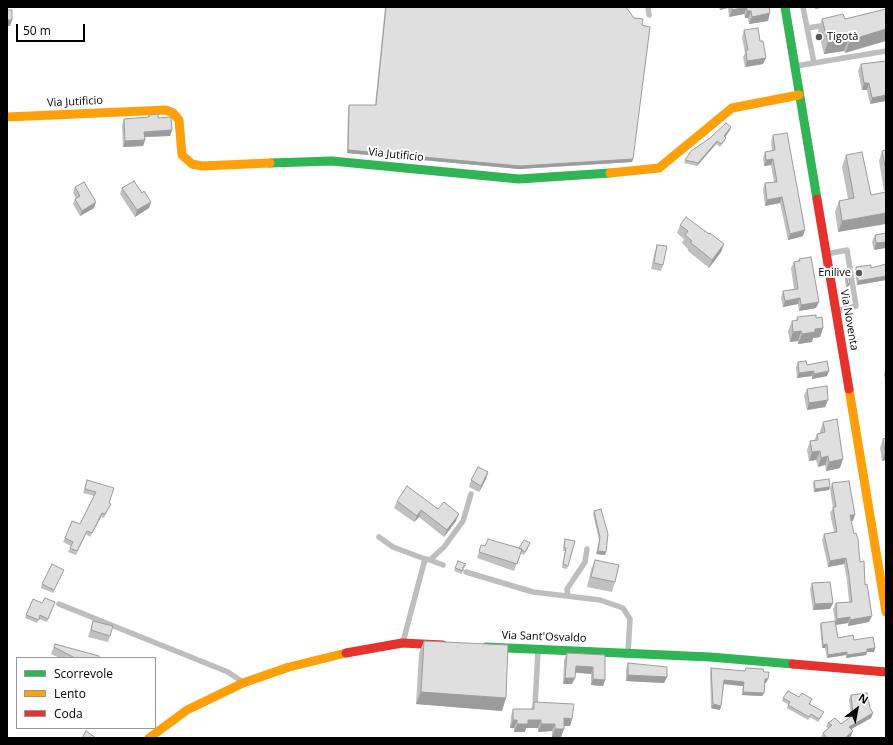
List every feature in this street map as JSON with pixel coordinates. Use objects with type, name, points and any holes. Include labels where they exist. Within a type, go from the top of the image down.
[{"type":"street","name":"Via Noventa","points":[[785,7],[825,254],[886,612]]},
{"type":"street","name":"Via Jutificio","points":[[7,117],[166,110],[174,113],[179,120],[180,148],[182,155],[192,164],[202,166],[332,161],[519,179],[630,172],[660,168],[732,108],[799,95]]},
{"type":"street","points":[[149,738],[187,710],[243,683],[318,659],[357,649],[402,643],[450,645]]},
{"type":"street","name":"Via Sant'Osvaldo","points":[[479,646],[628,652],[886,672]]},
{"type":"lane","points":[[648,7],[649,15]]},
{"type":"lane","points":[[803,7],[814,63]]},
{"type":"lane","points":[[807,28],[836,23]]},
{"type":"lane","points":[[795,66],[886,51]]},
{"type":"lane","points":[[825,254],[847,250],[856,306],[835,311]]},
{"type":"lane","points":[[402,643],[428,560],[444,547],[463,521],[472,494]]},
{"type":"lane","points":[[379,537],[393,548],[443,565]]},
{"type":"lane","points":[[568,596],[567,589],[585,562],[588,549]]},
{"type":"lane","points":[[466,572],[533,592],[600,600],[622,608],[630,619],[628,652]]},
{"type":"lane","points":[[59,604],[228,672],[243,683]]},
{"type":"lane","points":[[535,706],[538,649]]},
{"type":"building","points":[[386,7],[626,7],[634,18],[643,19],[642,25],[650,27],[633,159],[520,166],[348,150],[349,105],[376,105]]},
{"type":"building","points":[[732,7],[746,7],[732,10]]},
{"type":"building","points":[[747,7],[769,7],[770,13],[752,17],[751,11],[747,11]]},
{"type":"building","points":[[886,9],[886,29],[850,40],[849,38],[828,42],[822,19],[843,14],[845,19]]},
{"type":"building","points":[[7,10],[12,10],[12,20],[7,20]]},
{"type":"building","points":[[758,28],[760,41],[763,41],[766,58],[747,61],[746,50],[748,50],[744,30]]},
{"type":"building","points":[[886,61],[886,95],[872,98],[869,83],[864,83],[861,64]]},
{"type":"building","points":[[158,114],[158,118],[171,117],[172,130],[144,132],[145,140],[125,141],[124,119],[149,117],[149,115]]},
{"type":"building","points":[[726,123],[731,127],[724,136],[726,138],[721,144],[717,141],[698,163],[685,160],[691,151],[710,138]]},
{"type":"building","points":[[787,133],[805,230],[790,234],[782,197],[767,200],[765,183],[777,182],[773,159],[766,160],[765,152],[775,150],[773,135]]},
{"type":"building","points":[[886,150],[886,171],[882,151]]},
{"type":"building","points":[[862,152],[871,195],[886,192],[886,213],[842,221],[839,201],[854,198],[846,155]]},
{"type":"building","points":[[134,181],[142,193],[144,191],[151,202],[137,210],[122,188]]},
{"type":"building","points":[[84,182],[96,202],[82,211],[75,199],[80,196],[75,187]]},
{"type":"building","points":[[686,217],[724,244],[712,260],[690,242],[692,241],[685,235],[688,231],[680,225]]},
{"type":"building","points":[[886,233],[886,242],[876,243],[875,235]]},
{"type":"building","points":[[657,245],[667,246],[663,265],[654,263]]},
{"type":"building","points":[[811,257],[819,302],[801,305],[800,298],[785,301],[783,291],[798,289],[794,262],[800,261],[799,259]]},
{"type":"building","points":[[886,264],[886,276],[858,281],[856,267],[871,265],[871,268]]},
{"type":"building","points":[[847,269],[850,283],[848,284],[845,270]]},
{"type":"building","points":[[816,315],[816,318],[822,317],[823,328],[815,329],[815,332],[802,334],[801,331],[793,332],[792,321],[798,320],[797,317]]},
{"type":"building","points":[[806,361],[807,365],[827,361],[829,371],[814,374],[814,371],[799,373],[798,362]]},
{"type":"building","points":[[827,386],[828,400],[809,403],[807,389]]},
{"type":"building","points":[[837,419],[843,459],[829,462],[828,456],[821,458],[820,451],[812,452],[810,441],[818,440],[817,434],[825,432],[823,422]]},
{"type":"building","points":[[886,438],[886,451],[885,451],[883,439]]},
{"type":"building","points":[[478,467],[488,472],[481,486],[471,480]]},
{"type":"building","points":[[829,479],[830,487],[815,489],[814,481]]},
{"type":"building","points":[[87,480],[114,488],[109,503],[111,504],[105,514],[102,513],[92,533],[87,531],[77,551],[70,548],[73,542],[65,538],[72,521],[80,524],[96,492],[85,489]]},
{"type":"building","points":[[849,481],[855,515],[850,515],[854,534],[856,533],[858,539],[860,562],[864,561],[865,585],[867,584],[872,616],[850,620],[850,617],[837,619],[836,603],[852,602],[846,558],[830,561],[824,534],[837,532],[833,507],[836,507],[832,483]]},
{"type":"building","points":[[407,486],[438,509],[444,502],[459,514],[447,530],[421,510],[417,516],[397,501]]},
{"type":"building","points":[[601,509],[608,534],[606,552],[598,551],[600,537],[594,511]]},
{"type":"building","points":[[488,539],[522,549],[517,564],[479,552],[481,545],[485,546]]},
{"type":"building","points":[[565,539],[575,541],[568,566],[563,564],[566,548],[564,548]]},
{"type":"building","points":[[524,540],[530,543],[525,552],[519,548]]},
{"type":"building","points":[[595,560],[619,565],[615,582],[591,577]]},
{"type":"building","points":[[458,561],[466,564],[463,567],[463,571],[455,568]]},
{"type":"building","points":[[52,564],[64,570],[54,590],[42,584]]},
{"type":"building","points":[[830,582],[833,603],[815,604],[812,583]]},
{"type":"building","points":[[45,598],[55,602],[48,619],[40,615],[39,620],[26,615],[33,599],[42,603]]},
{"type":"building","points":[[93,621],[113,626],[110,636],[91,630]]},
{"type":"building","points":[[835,621],[838,638],[853,635],[854,640],[873,637],[875,648],[867,649],[867,652],[847,655],[847,652],[828,655],[827,644],[823,645],[821,623]]},
{"type":"building","points":[[424,641],[508,645],[506,698],[421,692]]},
{"type":"building","points":[[55,644],[99,657],[73,657],[54,647]]},
{"type":"building","points":[[567,653],[605,655],[605,680],[593,679],[593,667],[576,666],[575,678],[565,678]]},
{"type":"building","points":[[628,663],[667,667],[667,677],[628,675]]},
{"type":"building","points":[[711,668],[745,671],[746,668],[763,669],[764,672],[769,672],[768,679],[765,679],[764,693],[743,692],[744,682],[724,680],[721,706],[713,704]]},
{"type":"building","points":[[788,691],[799,697],[802,693],[812,699],[809,704],[824,712],[819,719],[811,714],[809,717],[788,705],[790,702],[783,698]]},
{"type":"building","points":[[867,693],[870,708],[873,713],[849,727],[853,731],[845,738],[827,738],[823,733],[832,725],[828,723],[835,718],[841,724],[853,715],[851,695]]},
{"type":"building","points":[[534,702],[574,704],[572,719],[564,718],[564,729],[555,729],[555,724],[541,724],[541,720],[528,720],[528,724],[517,724],[517,720],[513,720],[513,709],[534,709]]},
{"type":"building","points":[[86,731],[96,738],[82,738]]},
{"type":"traffic: fast","points":[[785,7],[817,199]]},
{"type":"traffic: fast","points":[[270,163],[332,161],[519,179],[610,173]]},
{"type":"traffic: fast","points":[[486,647],[710,657],[793,664]]},
{"type":"traffic: slow","points":[[610,173],[659,168],[732,108],[799,95]]},
{"type":"traffic: slow","points":[[7,117],[166,110],[173,113],[179,120],[182,155],[192,164],[202,166],[270,163]]},
{"type":"traffic: slow","points":[[849,389],[886,612]]},
{"type":"traffic: slow","points":[[149,738],[187,710],[243,683],[289,667],[346,653]]},
{"type":"traffic: jam","points":[[817,199],[849,389]]},
{"type":"traffic: jam","points":[[346,653],[402,643],[443,645]]},
{"type":"traffic: jam","points":[[793,664],[886,672]]},
{"type":"place","name":"Tigotà","points":[[819,37]]},
{"type":"place","name":"Enilive","points":[[859,273]]}]
